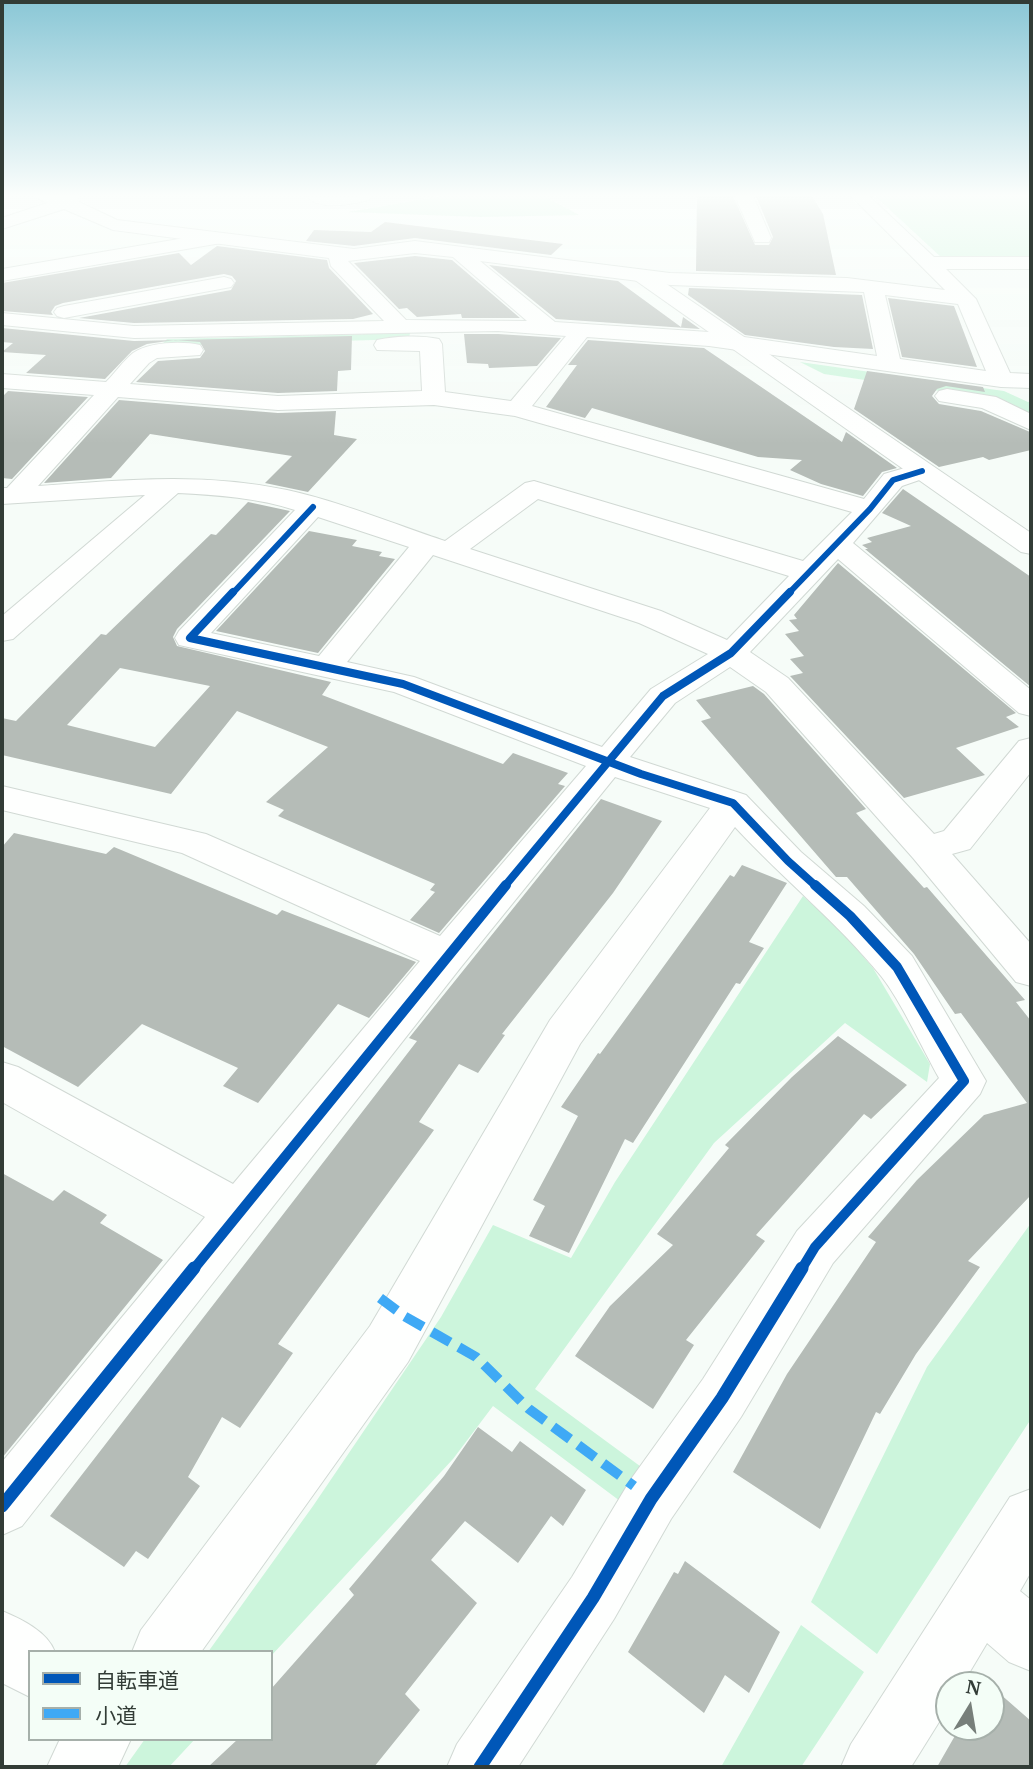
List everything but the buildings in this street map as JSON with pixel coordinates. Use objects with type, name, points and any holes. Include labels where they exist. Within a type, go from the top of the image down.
[{"type":"street","points":[[220,279],[245,314]]},
{"type":"street","points":[[354,279],[396,321],[395,325]]},
{"type":"street","points":[[490,279],[549,328]]},
{"type":"street","points":[[646,279],[1031,546]]},
{"type":"street","points":[[691,279],[873,288],[966,299]]},
{"type":"street","points":[[944,279],[966,299],[1001,380]]},
{"type":"street","points":[[38,323],[46,316],[223,282]]},
{"type":"street","points":[[873,288],[890,365]]},
{"type":"street","points":[[2,318],[134,332],[245,314],[395,325],[498,325],[582,330],[709,339],[1030,383]]},
{"type":"street","points":[[517,409],[582,330]]},
{"type":"street","points":[[8,495],[141,358],[153,352],[431,344],[434,398]]},
{"type":"street","points":[[565,351],[619,355]]},
{"type":"street","points":[[2,369],[12,370],[2,380]]},
{"type":"street","points":[[2,380],[278,403],[434,398],[517,409],[870,509]]},
{"type":"street","points":[[793,381],[829,381]]},
{"type":"street","points":[[920,393],[988,402],[1031,423]]},
{"type":"street","points":[[2,1506],[447,956],[663,696],[731,653],[870,509],[893,480],[922,471]]},
{"type":"street","points":[[8,495],[172,485],[244,491],[286,498],[650,617],[731,653],[777,685],[926,849],[1031,971]]},
{"type":"street","points":[[2,632],[172,485]]},
{"type":"street","points":[[325,668],[436,549],[534,489],[808,572]]},
{"type":"street","points":[[313,507],[190,638],[403,684],[607,761],[733,803],[788,861],[850,916],[897,967],[964,1081],[815,1247],[722,1398],[651,1499],[593,1598],[480,1767]]},
{"type":"street","points":[[836,543],[1031,706]]},
{"type":"street","points":[[926,849],[957,840],[1031,749]]},
{"type":"street","points":[[2,798],[193,843],[447,956]]},
{"type":"street","points":[[164,1650],[389,1344],[565,1032],[733,803]]},
{"type":"street","points":[[2,1080],[240,1212]]},
{"type":"street","points":[[874,1767],[1031,1518]]},
{"type":"street","points":[[981,1598],[1031,1640]]},
{"type":"street","points":[[2,1642],[28,1664]]},
{"type":"street","points":[[80,1767],[98,1741]]},
{"type":"green space","points":[[410,333],[409,339],[160,346],[167,339]]},
{"type":"green space","points":[[800,362],[1004,391],[1031,401],[1031,418],[988,398],[824,374]]},
{"type":"green space","points":[[803,896],[838,927],[873,968],[930,1064],[927,1082],[845,1023],[714,1143],[535,1389],[644,1469],[624,1504],[493,1406],[453,1459],[273,1654],[273,1650],[209,1650],[313,1506],[441,1317],[493,1225],[571,1258],[615,1182]]},
{"type":"green space","points":[[1031,1223],[1031,1419],[877,1654],[811,1602],[927,1367]]},
{"type":"green space","points":[[801,1625],[864,1672],[801,1767],[721,1767]]},
{"type":"green space","points":[[144,1741],[193,1741],[169,1767],[125,1767]]},
{"type":"marked path","points":[[380,1298],[404,1316],[476,1357],[529,1409],[634,1486]]},
{"type":"cycle path","points":[[2,1506],[447,956],[663,696],[731,653],[870,509],[893,480],[922,471]]},
{"type":"cycle path","points":[[313,507],[190,638],[403,684],[641,774],[733,803],[788,861],[850,916],[897,967],[964,1081],[815,1247],[722,1398],[651,1499],[593,1598],[480,1767]]}]
